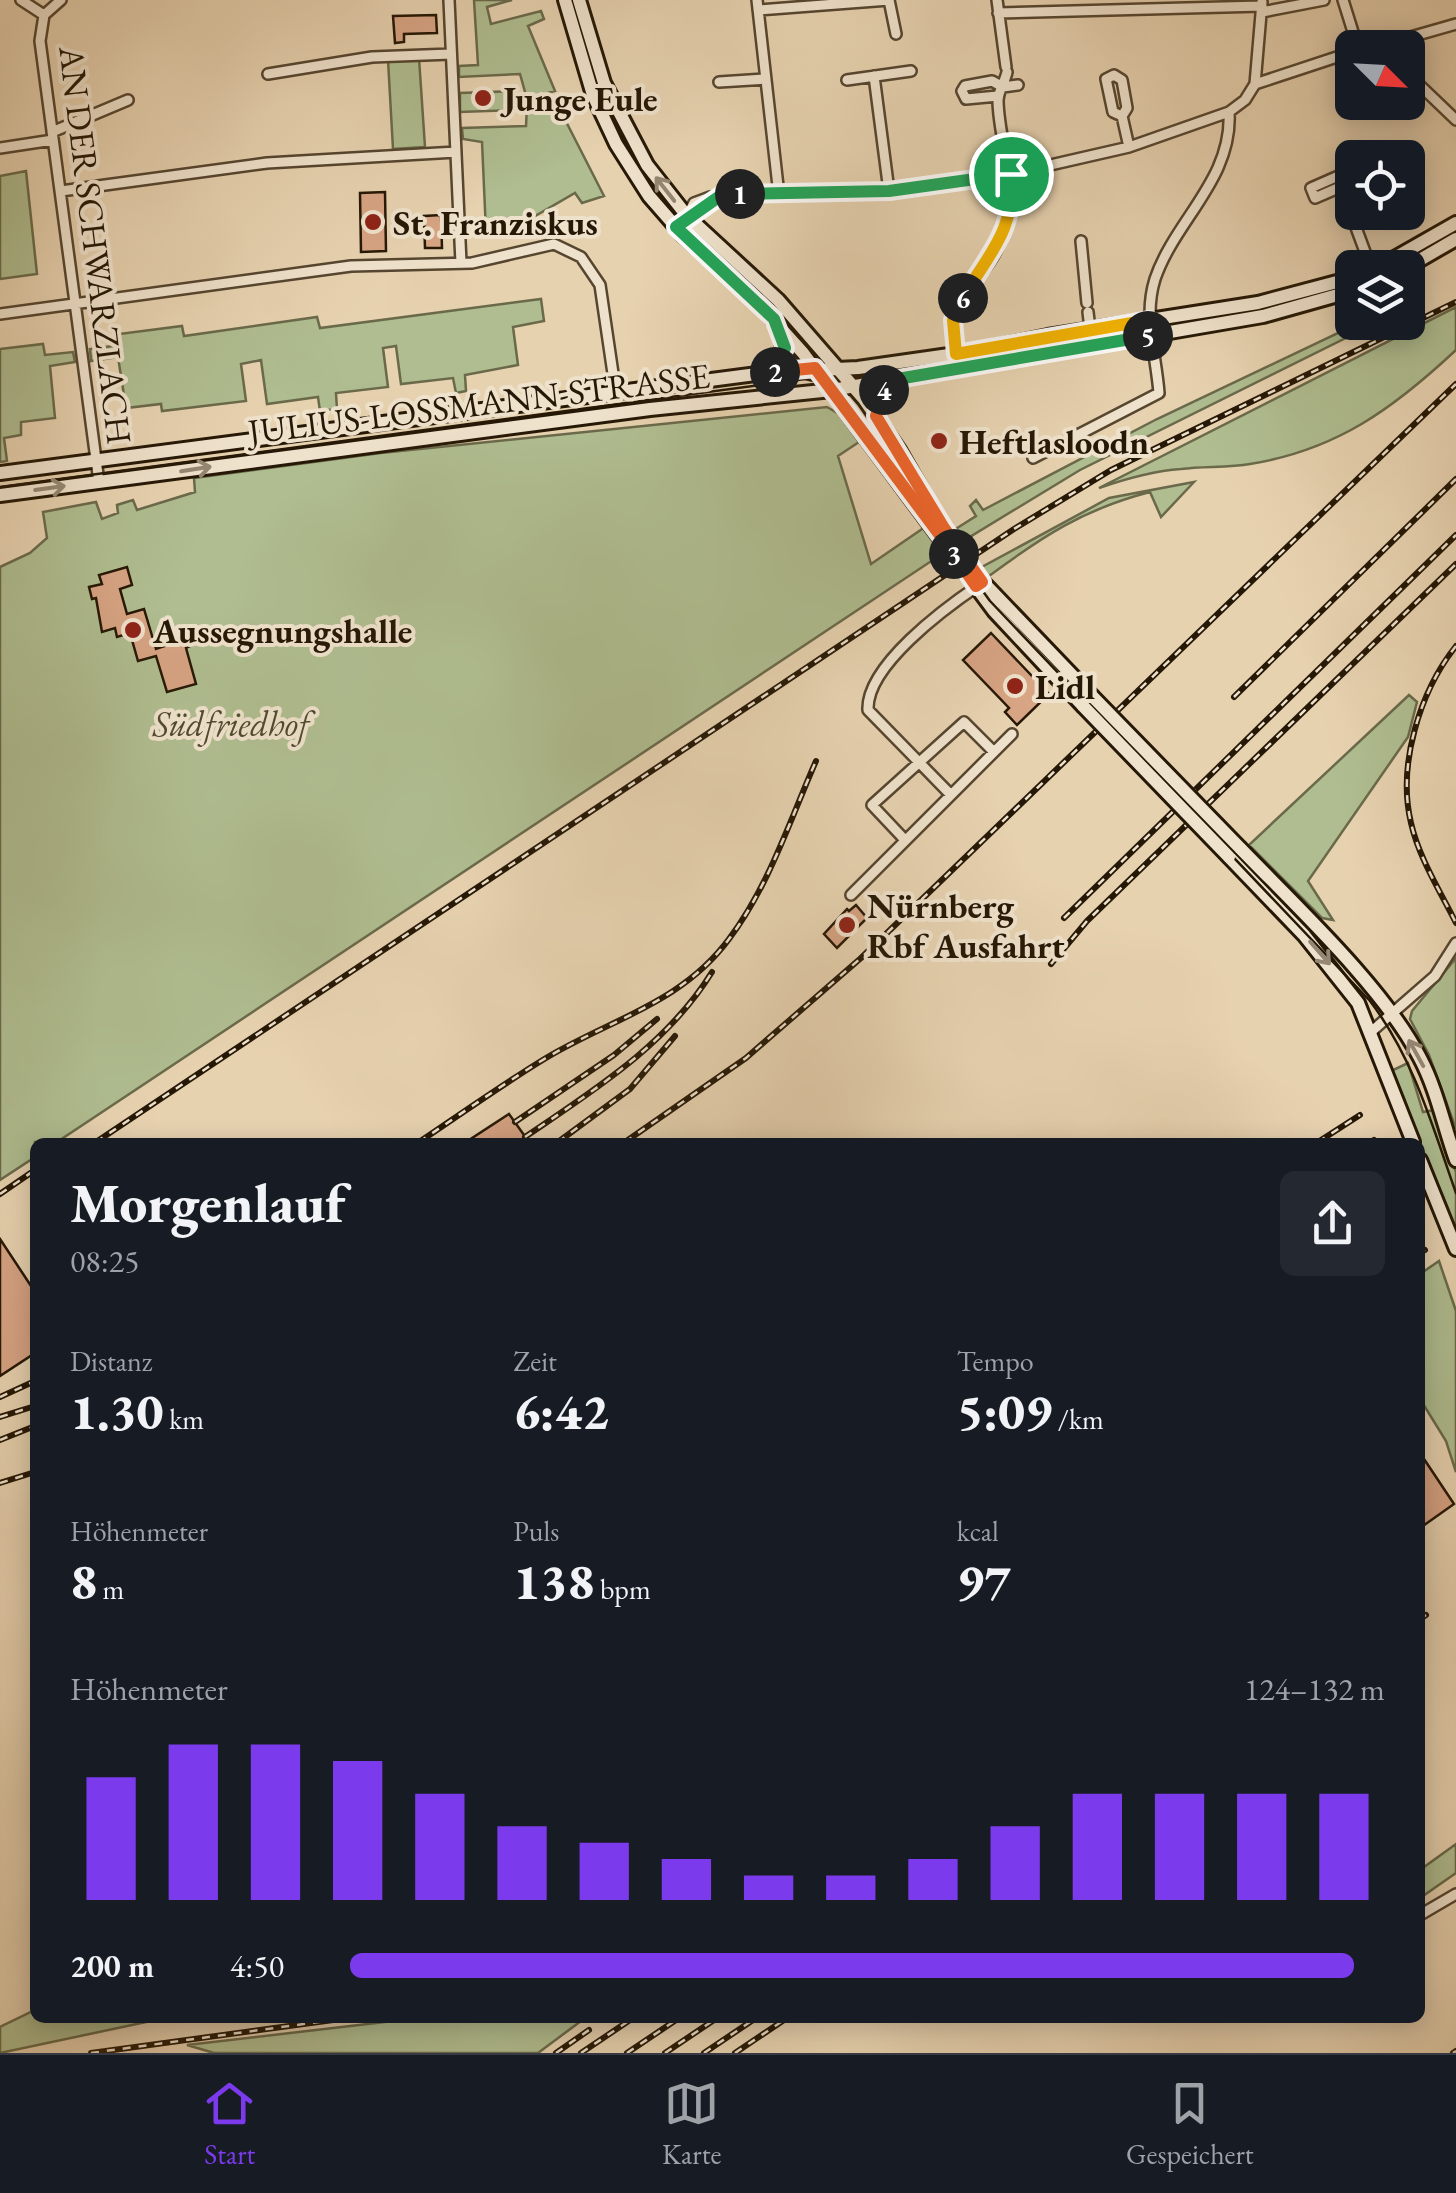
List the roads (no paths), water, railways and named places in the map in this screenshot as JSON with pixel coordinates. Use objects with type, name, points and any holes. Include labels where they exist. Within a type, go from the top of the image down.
[{"type":"main road","points":[[565,0],[582,64],[603,117],[638,180],[676,227],[778,324],[980,584],[1234,852],[1318,930],[1392,1015],[1423,1063],[1456,1160]]},
{"type":"main road","points":[[579,0],[596,62],[616,111],[647,165],[687,216],[778,300],[853,386],[876,416],[980,584]]},
{"type":"main road","points":[[1407,250],[1456,223]]},
{"type":"main road","points":[[1425,257],[1456,239]]},
{"type":"main road","name":"JULIUS-LOSSMANN-STRASSE","points":[[0,473],[772,372],[956,354],[1268,302],[1335,283]]},
{"type":"main road","name":"JULIUS-LOSSMANN-STRASSE","points":[[0,495],[650,408],[832,390],[1278,313],[1335,296]]},
{"type":"main road","points":[[772,372],[784,354],[778,324]]},
{"type":"main road","points":[[876,416],[880,398],[892,380]]},
{"type":"main road","points":[[1234,852],[1358,1003],[1412,1138]]},
{"type":"main road","points":[[1425,1172],[1456,1249]]},
{"type":"street","points":[[21,0],[44,14],[61,0]]},
{"type":"street","points":[[449,0],[462,263]]},
{"type":"street","points":[[780,195],[758,5],[889,0],[896,34]]},
{"type":"street","points":[[956,354],[953,320],[1007,226],[1011,174],[1000,92],[1006,69],[997,0]]},
{"type":"street","points":[[998,13],[1262,6],[1324,0]]},
{"type":"street","points":[[1343,0],[1350,30]]},
{"type":"street","points":[[676,227],[694,203],[720,196],[889,191],[1011,174],[1129,147],[1230,112],[1256,84],[1262,6]]},
{"type":"street","name":"AN DER SCHWARZLACH","points":[[44,14],[40,41],[99,482]]},
{"type":"street","points":[[1425,33],[1456,24]]},
{"type":"street","points":[[268,74],[372,58],[451,54]]},
{"type":"street","points":[[1256,84],[1335,57]]},
{"type":"street","points":[[847,80],[912,71]]},
{"type":"street","points":[[874,76],[889,191]]},
{"type":"street","points":[[719,82],[766,78]]},
{"type":"street","points":[[1000,92],[1018,85]]},
{"type":"street","points":[[1425,90],[1456,120]]},
{"type":"street","points":[[0,148],[52,136],[128,100]]},
{"type":"street","points":[[1033,458],[1159,393],[1149,320],[1160,267],[1215,178],[1224,154],[1230,112]]},
{"type":"street","points":[[1122,116],[1129,147]]},
{"type":"street","points":[[61,190],[267,162],[456,152]]},
{"type":"street","points":[[1335,177],[1311,188],[1315,198],[1335,189]]},
{"type":"street","points":[[1081,241],[1090,329]]},
{"type":"street","points":[[0,314],[351,266],[490,260],[554,244],[581,257],[600,285],[616,394]]},
{"type":"street","points":[[951,795],[868,710],[868,696],[873,683],[921,630],[980,584]]},
{"type":"street","points":[[905,840],[872,804],[964,722],[994,752]]},
{"type":"street","points":[[851,895],[1012,734]]},
{"type":"street","points":[[1372,1031],[1436,976],[1456,943]]},
{"type":"street","points":[[1425,1911],[1456,1894]]},
{"type":"tram line","points":[[0,487],[805,379],[830,385],[990,601],[1370,1001],[1410,1069],[1456,1193]]},
{"type":"railway","points":[[102,1138],[1014,529],[1111,470],[1456,302]]},
{"type":"railway","points":[[631,1138],[746,1058],[861,958],[1456,384]]},
{"type":"railway","points":[[1234,697],[1456,479]]},
{"type":"railway","points":[[1064,918],[1456,535]]},
{"type":"railway","points":[[1051,964],[1087,921],[1456,564]]},
{"type":"railway","points":[[1456,646],[1422,706],[1407,777],[1407,801],[1415,836],[1456,923]]},
{"type":"railway","points":[[425,1138],[546,1058],[668,994],[710,961],[756,897],[816,761]]},
{"type":"railway","points":[[525,1137],[651,1044],[674,1022],[712,972]]},
{"type":"railway","points":[[515,1122],[614,1055],[657,1019]]},
{"type":"railway","points":[[563,1138],[630,1089],[675,1036]]},
{"type":"railway","points":[[1324,1138],[1360,1115]]},
{"type":"railway","points":[[0,1194],[30,1173]]},
{"type":"railway","points":[[0,1397],[30,1383]]},
{"type":"railway","points":[[0,1417],[30,1408]]},
{"type":"railway","points":[[0,1440],[30,1428]]},
{"type":"railway","points":[[0,1483],[30,1474]]},
{"type":"railway","points":[[91,2053],[311,2023]]},
{"type":"railway","points":[[581,2053],[626,2023]]},
{"type":"railway","points":[[627,2053],[672,2023]]},
{"type":"railway","points":[[665,2053],[710,2023]]},
{"type":"railway","points":[[704,2053],[749,2023]]},
{"type":"railway","points":[[735,2053],[780,2023]]},
{"type":"railway","points":[[556,2053],[589,2030]]},
{"type":"place","name":"Junge Eule","points":[[483,98]]},
{"type":"place","name":"St. Franziskus","points":[[373,222]]},
{"type":"place","name":"Heftlasloodn","points":[[939,441]]},
{"type":"place","name":"Aussegnungshalle","points":[[133,630]]},
{"type":"place","name":"Lidl","points":[[1015,686]]},
{"type":"place","name":"Nürnberg Rbf Ausfahrt","points":[[847,925]]},
{"type":"park label","name":"Südfriedhof","points":[[231,723]]}]
